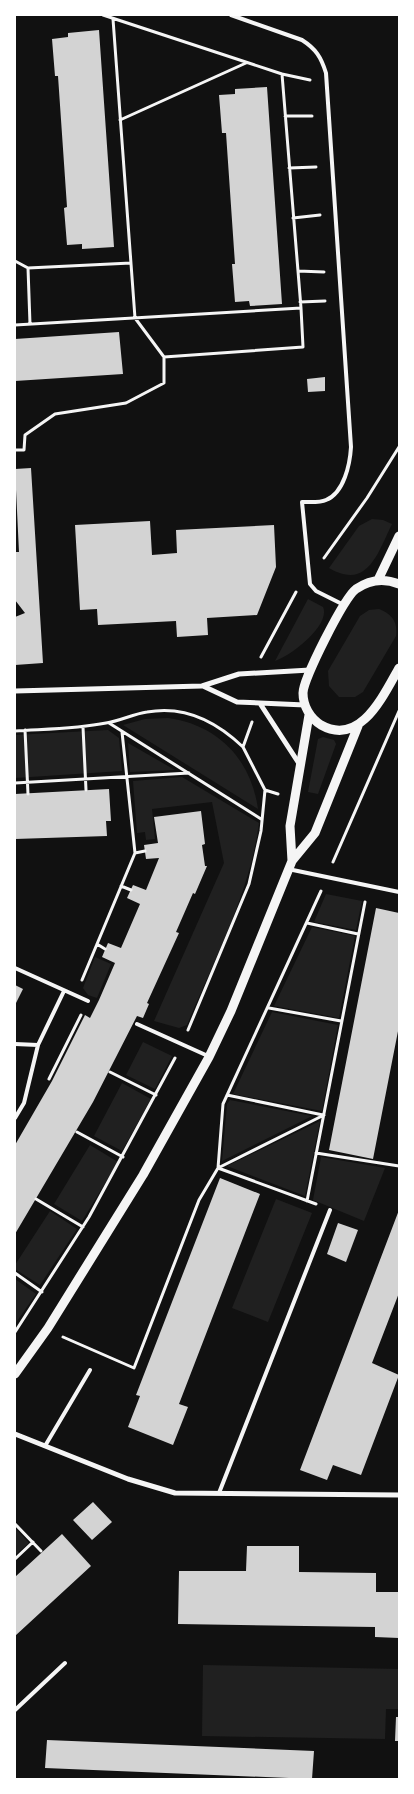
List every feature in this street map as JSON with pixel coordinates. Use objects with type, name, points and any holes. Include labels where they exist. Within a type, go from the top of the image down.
[{"type":"street","points":[[378,580],[399,536]]},
{"type":"street","points":[[358,726],[335,730],[319,724],[309,714],[305,705],[303,691],[310,670],[344,605],[355,590],[378,580],[399,584]]},
{"type":"street","points":[[15,1374],[48,1328],[144,1175],[210,1056],[231,1011],[290,865],[314,833],[358,726],[371,713],[396,678],[399,668]]},
{"type":"street","points":[[15,691],[202,686],[239,674],[310,670]]},
{"type":"street","points":[[202,686],[237,702],[305,705]]},
{"type":"street","points":[[261,704],[300,765]]},
{"type":"street","points":[[290,865],[290,826],[309,714]]},
{"type":"street","points":[[15,1434],[128,1479],[181,1494],[399,1496]]},
{"type":"lane","points":[[231,15],[291,35],[312,46],[321,56],[327,84],[350,405],[350,459],[344,478],[332,496],[326,500],[302,502],[310,584],[316,591],[344,605]]},
{"type":"lane","points":[[290,865],[399,892]]},
{"type":"lane","points":[[15,968],[88,1001]]},
{"type":"lane","points":[[15,1118],[24,1103],[38,1045],[64,990]]},
{"type":"lane","points":[[137,1024],[210,1056]]},
{"type":"lane","points":[[15,1044],[38,1045]]},
{"type":"lane","points":[[219,1493],[330,1210]]},
{"type":"lane","points":[[45,1446],[90,1370]]},
{"type":"lane","points":[[15,1710],[65,1663]]},
{"type":"path","points":[[102,15],[282,74],[327,84]]},
{"type":"path","points":[[15,450],[24,450],[25,435],[55,414],[126,402],[164,383],[164,357],[135,318],[113,18]]},
{"type":"path","points":[[120,120],[247,62]]},
{"type":"path","points":[[164,357],[303,347],[282,74]]},
{"type":"path","points":[[285,116],[329,116]]},
{"type":"path","points":[[290,168],[332,167]]},
{"type":"path","points":[[293,218],[336,214]]},
{"type":"path","points":[[15,261],[28,268],[131,263]]},
{"type":"path","points":[[28,268],[30,324]]},
{"type":"path","points":[[298,271],[340,273]]},
{"type":"path","points":[[300,302],[342,301]]},
{"type":"path","points":[[15,325],[301,308]]},
{"type":"path","points":[[325,558],[399,447]]},
{"type":"path","points":[[260,664],[262,654],[300,585]]},
{"type":"path","points":[[15,731],[83,727],[109,723],[145,712],[181,711],[212,722],[243,747],[265,790],[259,842],[249,884],[182,1044],[123,1157],[83,1227],[15,1332]]},
{"type":"path","points":[[331,867],[399,711]]},
{"type":"path","points":[[243,747],[253,720]]},
{"type":"path","points":[[109,723],[262,819]]},
{"type":"path","points":[[83,727],[86,790]]},
{"type":"path","points":[[25,730],[28,794]]},
{"type":"path","points":[[76,995],[134,853],[122,732]]},
{"type":"path","points":[[15,783],[190,773]]},
{"type":"path","points":[[265,790],[284,796]]},
{"type":"path","points":[[134,853],[145,851]]},
{"type":"path","points":[[121,886],[131,890]]},
{"type":"path","points":[[26,1315],[48,1328],[134,1368],[199,1200],[218,1168],[223,1104],[269,1008],[320,892],[329,893]]},
{"type":"path","points":[[307,1201],[365,898]]},
{"type":"path","points":[[306,923],[358,934]]},
{"type":"path","points":[[97,944],[105,949]]},
{"type":"path","points":[[48,1081],[88,1001]]},
{"type":"path","points":[[269,1008],[341,1021]]},
{"type":"path","points":[[110,1072],[156,1095]]},
{"type":"path","points":[[227,1095],[324,1115]]},
{"type":"path","points":[[218,1168],[324,1115]]},
{"type":"path","points":[[77,1132],[123,1157]]},
{"type":"path","points":[[316,1153],[399,1166]]},
{"type":"path","points":[[218,1168],[330,1210]]},
{"type":"path","points":[[36,1199],[83,1227]]},
{"type":"path","points":[[15,1273],[42,1292]]},
{"type":"path","points":[[15,1524],[41,1551]]},
{"type":"path","points":[[15,1559],[33,1542]]},
{"type":"shaded area","points":[[372,519],[383,520],[392,524],[382,546],[370,565],[362,572],[353,575],[342,574],[329,568],[359,526]]},
{"type":"shaded area","points":[[308,599],[323,607],[324,614],[321,622],[308,639],[290,653],[275,661]]},
{"type":"shaded area","points":[[379,609],[393,619],[396,627],[396,636],[363,692],[355,697],[339,697],[329,686],[328,671],[360,616],[369,610]]},
{"type":"shaded area","points":[[168,718],[202,728],[229,747],[240,760],[248,775],[258,809],[123,725],[145,719]]},
{"type":"shaded area","points":[[108,730],[119,738],[122,771],[15,778],[15,735]]},
{"type":"shaded area","points":[[323,737],[334,740],[336,744],[318,794],[308,792],[318,739]]},
{"type":"shaded area","points":[[128,743],[175,770],[130,772]]},
{"type":"shaded area","points":[[182,777],[259,823],[248,875],[230,926],[187,1025],[179,1028],[154,1021],[224,863],[212,802],[152,809],[155,839],[146,840],[145,832],[137,833],[133,781]]},
{"type":"shaded area","points":[[326,894],[362,901],[356,930],[314,922]]},
{"type":"shaded area","points":[[312,927],[355,936],[339,1018],[274,1006]]},
{"type":"shaded area","points":[[95,957],[111,964],[97,998],[88,995],[83,988]]},
{"type":"shaded area","points":[[272,1012],[338,1025],[322,1111],[233,1094]]},
{"type":"shaded area","points":[[143,1042],[172,1056],[155,1089],[126,1075]]},
{"type":"shaded area","points":[[122,1083],[151,1099],[122,1151],[94,1136]]},
{"type":"shaded area","points":[[230,1100],[312,1116],[222,1161],[227,1104]]},
{"type":"shaded area","points":[[320,1121],[305,1196],[227,1166]]},
{"type":"shaded area","points":[[90,1145],[118,1162],[82,1221],[54,1204]]},
{"type":"shaded area","points":[[321,1157],[385,1168],[364,1221],[313,1200]]},
{"type":"shaded area","points":[[276,1199],[312,1213],[268,1322],[232,1308]]},
{"type":"shaded area","points":[[50,1211],[77,1229],[40,1285],[15,1269],[15,1265]]},
{"type":"shaded area","points":[[15,1279],[36,1294],[15,1324]]},
{"type":"shaded area","points":[[15,1528],[29,1543],[15,1555]]},
{"type":"shaded area","points":[[203,1665],[399,1669],[399,1709],[386,1709],[385,1739],[202,1736]]},
{"type":"building","points":[[99,30],[114,247],[82,249],[82,244],[67,245],[64,208],[67,207],[58,76],[55,76],[52,39],[68,37],[68,33]]},
{"type":"building","points":[[267,87],[282,304],[250,306],[249,301],[235,302],[232,264],[235,264],[226,133],[222,133],[219,95],[235,94],[235,89]]},
{"type":"building","points":[[119,332],[123,374],[15,381],[15,339]]},
{"type":"building","points":[[325,377],[325,391],[308,392],[307,379]]},
{"type":"building","points":[[31,468],[43,663],[15,665],[15,617],[25,613],[15,600],[15,552],[19,552],[15,469]]},
{"type":"building","points":[[150,521],[152,555],[177,553],[176,530],[274,525],[276,567],[257,615],[207,618],[208,635],[177,637],[176,621],[98,625],[97,609],[80,610],[75,525]]},
{"type":"building","points":[[109,789],[111,821],[106,821],[107,836],[15,839],[15,794]]},
{"type":"building","points":[[201,811],[205,844],[202,845],[205,866],[207,866],[176,932],[179,933],[147,1003],[149,1004],[143,1018],[137,1016],[93,1102],[15,1234],[15,1145],[52,1081],[85,1015],[90,1018],[99,1000],[115,963],[102,957],[108,943],[121,948],[140,904],[127,898],[133,885],[146,890],[159,858],[146,859],[144,845],[158,843],[154,817]]},
{"type":"building","points":[[376,908],[399,913],[399,1026],[373,1159],[329,1150]]},
{"type":"building","points":[[15,985],[23,989],[15,1005]]},
{"type":"building","points":[[220,1178],[260,1194],[179,1404],[188,1407],[173,1445],[128,1427],[140,1396],[136,1395]]},
{"type":"building","points":[[399,1210],[399,1293],[372,1363],[399,1375],[361,1475],[333,1465],[327,1480],[300,1470]]},
{"type":"building","points":[[338,1223],[358,1230],[346,1262],[327,1254]]},
{"type":"building","points":[[93,1502],[112,1522],[92,1540],[73,1520]]},
{"type":"building","points":[[62,1534],[91,1566],[15,1636],[15,1577]]},
{"type":"building","points":[[247,1546],[299,1546],[299,1572],[376,1573],[376,1592],[399,1592],[399,1638],[375,1637],[375,1627],[178,1624],[179,1571],[246,1571]]},
{"type":"building","points":[[396,1717],[399,1717],[399,1741],[395,1741]]},
{"type":"building","points":[[47,1740],[314,1751],[312,1779],[45,1768]]}]
